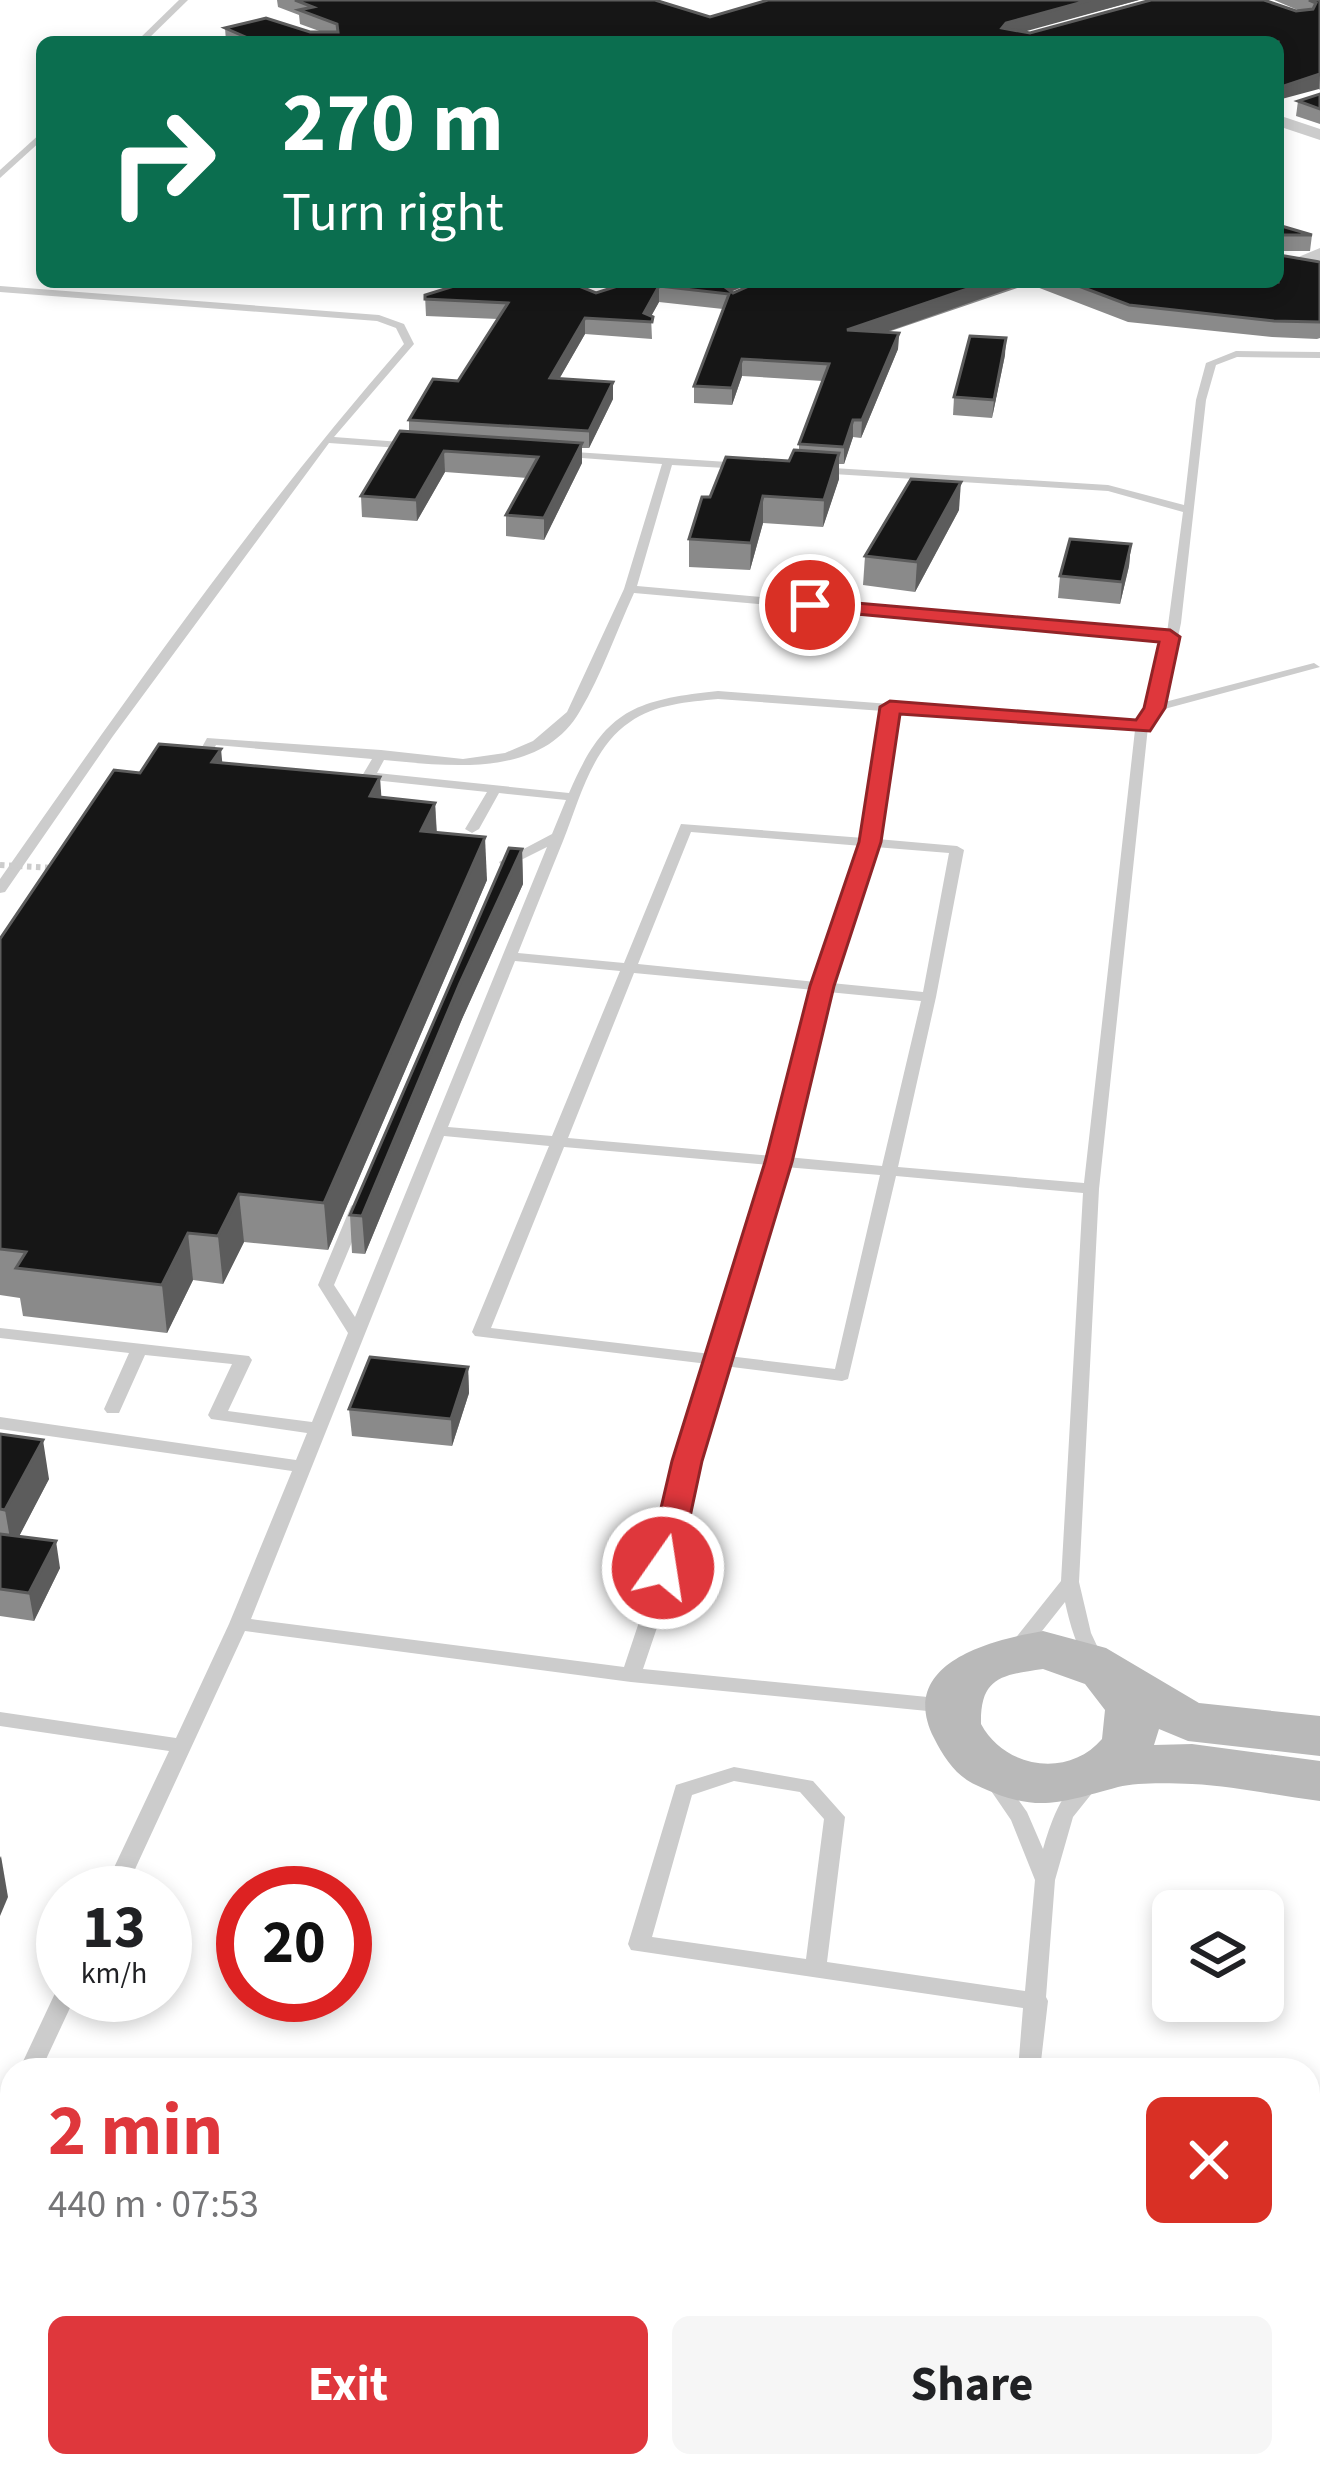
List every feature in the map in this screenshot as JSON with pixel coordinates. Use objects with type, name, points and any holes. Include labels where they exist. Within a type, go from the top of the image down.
[{"type":"main road","points":[[1320,1736],[1188,1720],[1070,1655],[1016,1651],[969,1671],[949,1706],[951,1727],[982,1764],[1036,1784],[1066,1784],[1102,1772],[1192,1764],[1320,1781]]},
{"type":"main road","points":[[1102,1772],[1129,1748],[1136,1723],[1130,1699],[1103,1671]]},
{"type":"street","points":[[1284,112],[1299,104]]},
{"type":"street","points":[[1284,118],[1320,134]]},
{"type":"street","points":[[1286,262],[1320,254]]},
{"type":"street","points":[[1286,262],[1320,268]]},
{"type":"lane","points":[[146,36],[184,0]]},
{"type":"lane","points":[[0,175],[36,141]]},
{"type":"lane","points":[[0,289],[379,318],[400,326],[409,344],[326,440],[108,733],[0,889]]},
{"type":"lane","points":[[1103,1671],[1082,1634],[1070,1582],[1091,1189],[1142,727],[1155,708],[1170,637],[1201,400],[1211,363],[1236,353],[1320,356]]},
{"type":"lane","points":[[326,440],[440,447]]},
{"type":"lane","points":[[554,454],[760,467]]},
{"type":"lane","points":[[192,777],[212,741],[494,761],[559,731],[573,713],[630,589],[668,461]]},
{"type":"lane","points":[[807,470],[1108,488],[1189,510]]},
{"type":"lane","points":[[630,589],[1170,637]]},
{"type":"lane","points":[[1155,708],[1314,668]]},
{"type":"lane","points":[[126,1866],[238,1624],[573,797],[606,729],[619,719],[666,702],[718,695],[1142,727]]},
{"type":"lane","points":[[631,1675],[655,1604],[687,1461],[778,1162],[822,986],[870,842],[890,707]]},
{"type":"lane","points":[[282,762],[290,747]]},
{"type":"lane","points":[[381,754],[366,783],[444,784],[573,797]]},
{"type":"lane","points":[[434,803],[444,784]]},
{"type":"lane","points":[[472,829],[495,789]]},
{"type":"lane","points":[[686,827],[957,850],[929,997],[842,1375],[481,1332],[627,967],[686,827]]},
{"type":"lane","points":[[499,880],[508,859],[558,836]]},
{"type":"lane","points":[[509,956],[929,997]]},
{"type":"lane","points":[[438,1131],[1091,1189]]},
{"type":"lane","points":[[357,1333],[326,1285],[362,1199]]},
{"type":"lane","points":[[0,1333],[243,1360],[217,1415],[318,1429]]},
{"type":"lane","points":[[113,1409],[139,1349]]},
{"type":"lane","points":[[0,1424],[303,1467]]},
{"type":"lane","points":[[1016,1651],[1070,1582]]},
{"type":"lane","points":[[238,1624],[631,1675],[949,1706]]},
{"type":"lane","points":[[0,1719],[182,1746]]},
{"type":"lane","points":[[982,1764],[1020,1817],[1046,1880]]},
{"type":"lane","points":[[1030,2058],[1046,1880],[1063,1814],[1102,1772]]},
{"type":"lane","points":[[816,1968],[835,1817],[806,1786],[734,1774],[683,1790],[639,1944],[1037,2000]]},
{"type":"lane","points":[[36,2058],[52,2022]]},
{"type":"path","points":[[0,865],[61,869]]},
{"type":"building","points":[[295,0],[655,0],[710,17],[768,0],[1090,0],[1002,28],[1030,33],[1151,0],[1264,0],[1296,11],[1313,9],[1316,3],[1309,0],[1320,0],[1320,74],[1284,86],[1284,36],[243,36],[225,28],[266,18],[310,32],[338,32],[337,24],[299,10],[313,7]]},
{"type":"building","points":[[1320,94],[1320,109],[1298,101]]},
{"type":"building","points":[[1284,227],[1312,235],[1284,235]]},
{"type":"building","points":[[1284,256],[1320,262],[1320,322],[1129,305],[1084,288],[1284,288]]},
{"type":"building","points":[[448,288],[584,288],[596,293],[611,288],[658,288],[644,313],[653,317],[652,322],[585,318],[550,378],[613,382],[589,431],[409,420],[433,379],[458,381],[508,303],[425,299]]},
{"type":"building","points":[[676,288],[726,288],[733,293],[744,288],[970,288],[847,330],[899,333],[862,420],[853,420],[844,447],[799,444],[829,364],[742,359],[732,388],[694,386],[729,294]]},
{"type":"building","points":[[970,336],[1006,338],[994,400],[954,397]]},
{"type":"building","points":[[400,431],[582,443],[544,518],[506,515],[538,457],[444,451],[416,500],[361,496]]},
{"type":"building","points":[[794,450],[839,453],[824,500],[763,496],[751,543],[689,539],[702,497],[710,497],[726,457],[789,461]]},
{"type":"building","points":[[911,479],[961,482],[917,562],[865,556]]},
{"type":"building","points":[[1070,539],[1131,544],[1122,582],[1060,576]]},
{"type":"building","points":[[159,744],[221,749],[212,762],[380,777],[370,796],[435,803],[421,831],[485,837],[324,1203],[239,1194],[218,1236],[188,1233],[162,1285],[16,1268],[26,1252],[0,1249],[0,939],[114,770],[140,773]]},
{"type":"building","points":[[509,848],[522,849],[362,1216],[350,1215]]},
{"type":"building","points":[[370,1357],[468,1367],[451,1419],[349,1409]]},
{"type":"building","points":[[0,1434],[43,1440],[5,1510],[0,1509]]},
{"type":"building","points":[[0,1534],[56,1541],[29,1593],[0,1589]]},
{"type":"route","points":[[663,1568],[687,1461],[778,1162],[822,986],[870,842],[890,707],[1142,727],[1155,708],[1170,637],[810,605]]}]
